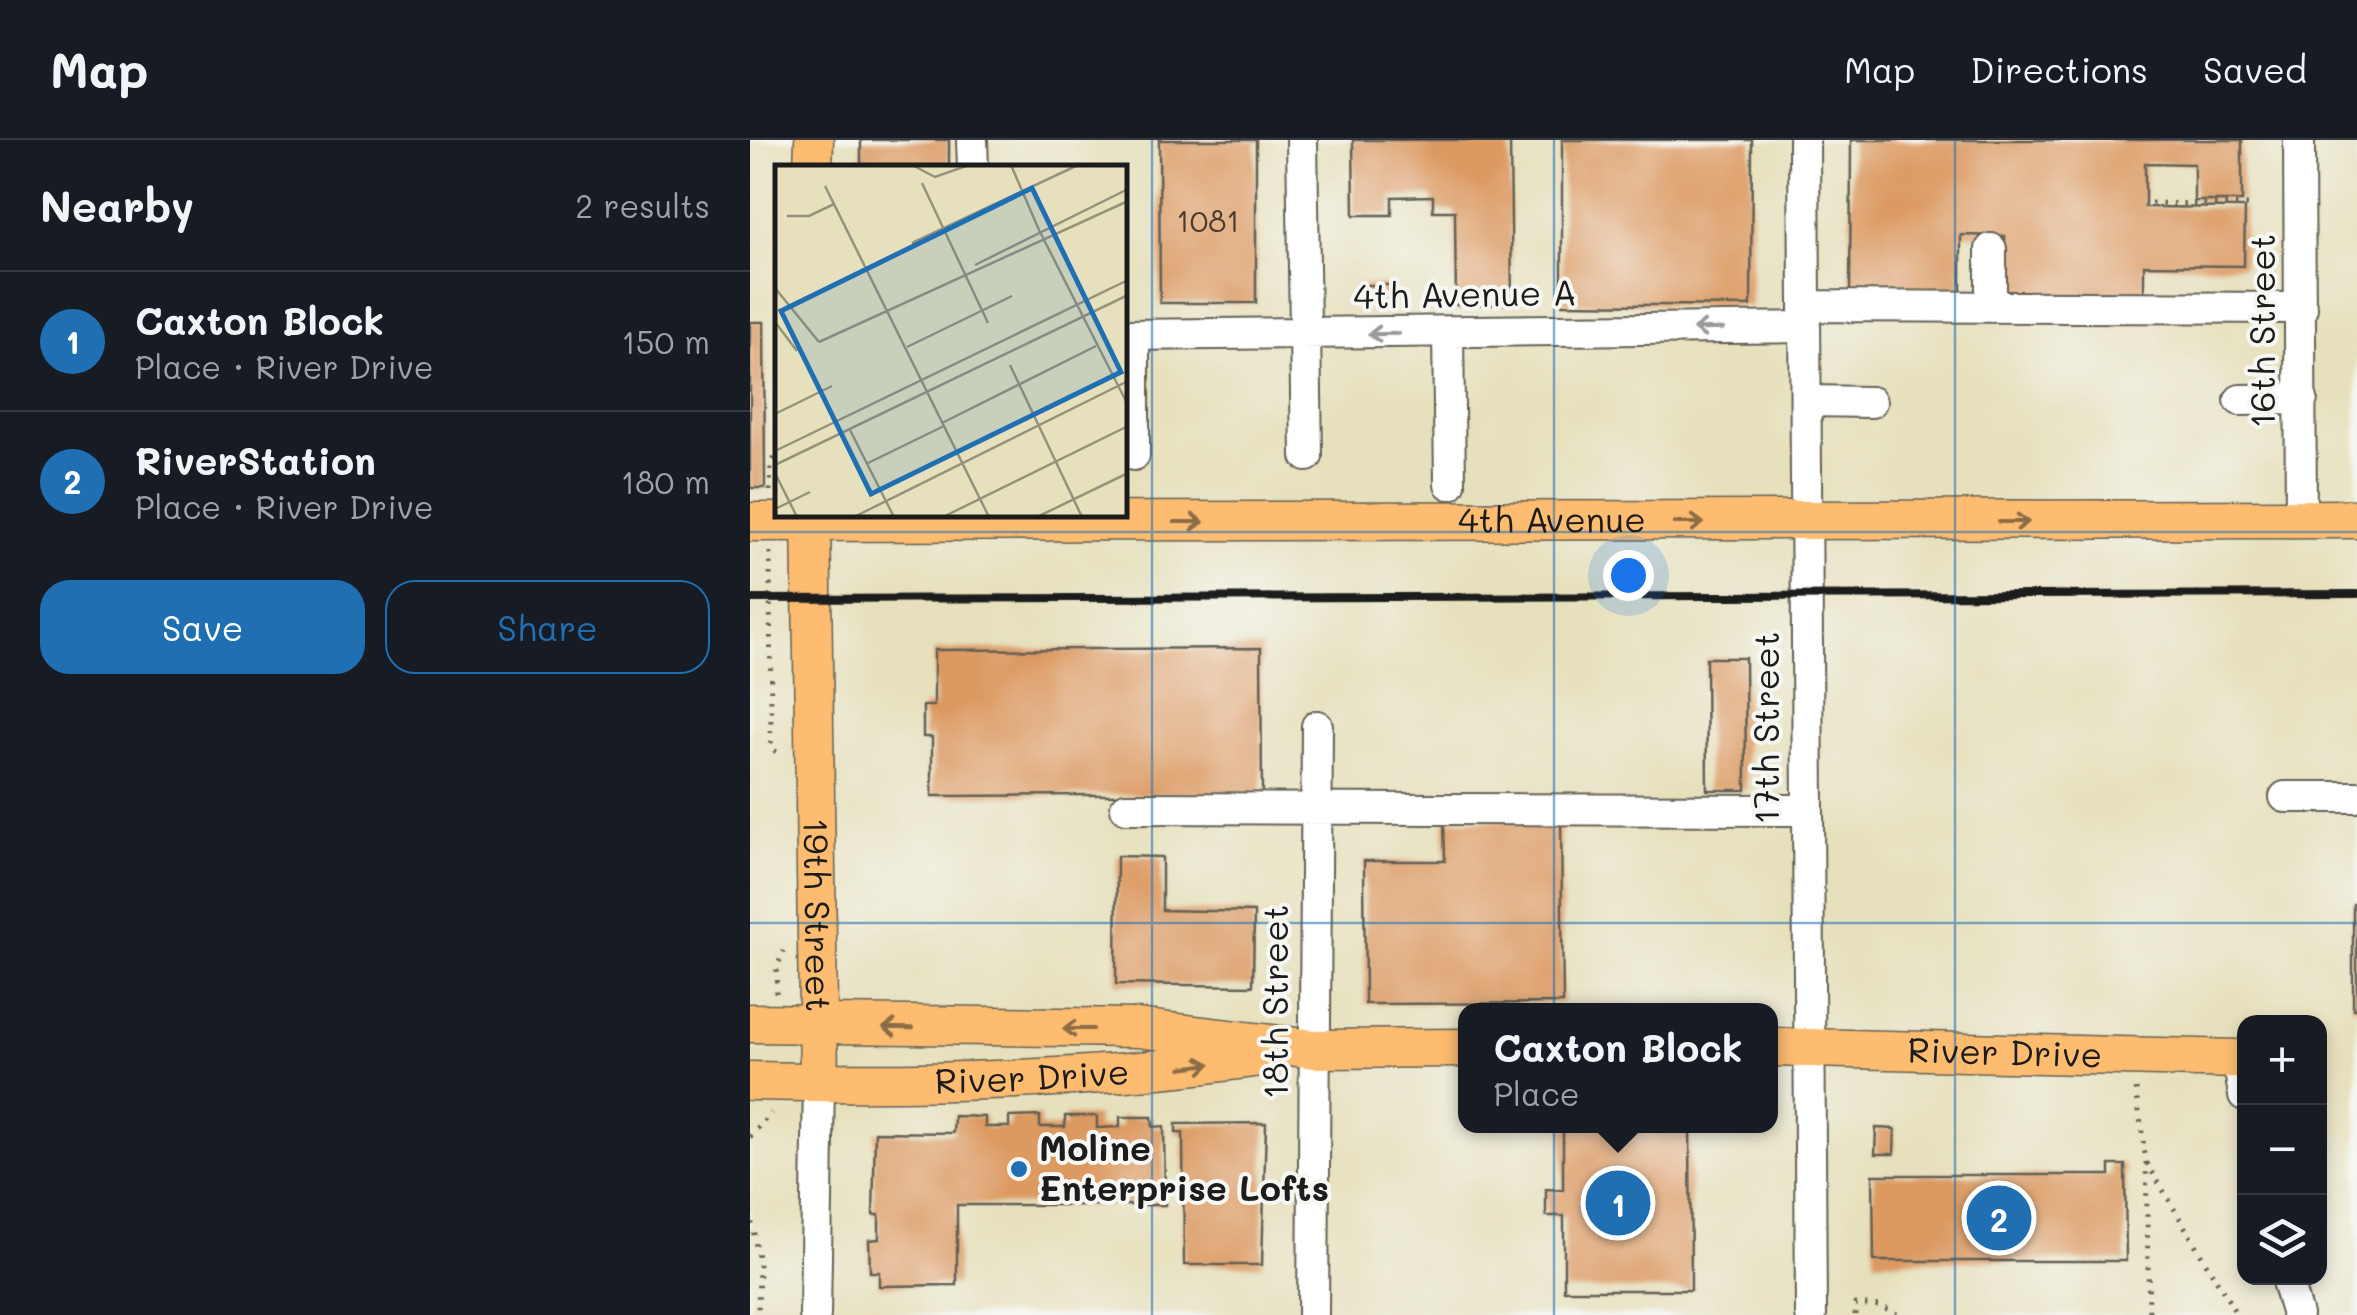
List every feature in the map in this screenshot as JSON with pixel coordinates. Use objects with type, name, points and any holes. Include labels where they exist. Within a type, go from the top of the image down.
[{"type":"main road","name":"4th Avenue","points":[[760,522],[812,518],[1806,523],[2357,520]]},
{"type":"main road","name":"19th Street","points":[[812,518],[819,1082]]},
{"type":"main road","name":"River Drive","points":[[750,1023],[1137,1028],[1314,1049]]},
{"type":"main road","name":"River Drive","points":[[1778,1047],[2132,1056],[2237,1076]]},
{"type":"main road","name":"River Drive","points":[[762,1095],[819,1082],[1144,1071],[1314,1049],[1458,1048]]},
{"type":"street","points":[[972,140],[973,165]]},
{"type":"street","points":[[1302,140],[1307,456]]},
{"type":"street","name":"17th Street","points":[[1804,140],[1811,1315]]},
{"type":"street","name":"16th Street","points":[[2298,140],[2301,521]]},
{"type":"street","points":[[1991,249],[1991,306]]},
{"type":"street","name":"4th Avenue A","points":[[1130,336],[1448,333],[1991,306],[2302,308]]},
{"type":"street","points":[[1448,333],[1450,484]]},
{"type":"street","points":[[1130,336],[1134,455]]},
{"type":"street","points":[[2240,400],[2302,399]]},
{"type":"street","points":[[1807,402],[1871,402]]},
{"type":"street","name":"18th Street","points":[[1313,1315],[1313,810],[1317,726]]},
{"type":"street","points":[[2286,797],[2357,797]]},
{"type":"street","points":[[1126,808],[1805,810]]},
{"type":"street","name":"19th Street","points":[[815,1315],[819,1082]]},
{"type":"street","points":[[2288,1285],[2297,1315]]},
{"type":"path","points":[[2151,203],[2254,205]]},
{"type":"path","points":[[771,746],[760,522],[775,456]]},
{"type":"path","points":[[776,991],[777,967]]},
{"type":"path","points":[[2132,1056],[2146,1162],[2149,1315]]},
{"type":"path","points":[[750,1137],[762,1095]]},
{"type":"path","points":[[2146,1162],[2237,1315]]},
{"type":"path","points":[[750,1212],[759,1263],[758,1315]]},
{"type":"path","points":[[1855,1315],[1855,1304],[1881,1306],[1899,1315]]},
{"type":"building","points":[[861,140],[949,140],[949,165],[861,165]]},
{"type":"building","points":[[1159,140],[1256,140],[1256,303],[1160,303]]},
{"type":"building","points":[[1353,140],[1510,140],[1512,304],[1456,305],[1455,211],[1433,211],[1433,196],[1392,197],[1392,215],[1354,215]]},
{"type":"building","points":[[1562,140],[1752,140],[1751,306],[1562,304]]},
{"type":"building","points":[[1851,140],[2242,140],[2242,201],[2194,201],[2194,164],[2145,163],[2145,207],[2245,208],[2244,266],[2144,265],[2144,297],[2005,296],[2005,236],[1961,235],[1961,296],[1850,296]]},
{"type":"building","points":[[1357,285],[1390,285],[1390,302],[1357,303]]},
{"type":"building","points":[[750,322],[764,322],[765,488],[750,488]]},
{"type":"building","points":[[1261,648],[1262,794],[932,796],[932,737],[923,737],[923,706],[934,706],[934,650]]},
{"type":"building","points":[[1706,658],[1745,658],[1746,790],[1707,790]]},
{"type":"building","points":[[1444,820],[1561,820],[1563,1003],[1365,1004],[1364,861],[1445,861]]},
{"type":"building","points":[[1117,856],[1162,857],[1162,910],[1254,912],[1253,986],[1116,984]]},
{"type":"building","points":[[2353,904],[2357,904],[2357,1009],[2353,1009]]},
{"type":"building","name":"Moline Enterprise Lofts","points":[[954,1116],[985,1117],[985,1127],[1009,1127],[1009,1117],[1040,1116],[1040,1127],[1065,1127],[1065,1116],[1097,1116],[1097,1128],[1120,1127],[1120,1117],[1152,1117],[1153,1127],[1164,1126],[1165,1205],[957,1205],[957,1285],[879,1286],[879,1272],[870,1272],[869,1240],[879,1239],[879,1215],[873,1215],[875,1132],[953,1133]]},
{"type":"building","points":[[1266,1123],[1262,1265],[1184,1265],[1183,1133],[1176,1133],[1176,1124]]},
{"type":"building","points":[[1876,1128],[1895,1129],[1894,1154],[1875,1154]]},
{"type":"building","points":[[1563,1133],[1690,1133],[1691,1290],[1564,1290],[1564,1216],[1546,1216],[1546,1189],[1563,1190]]},
{"type":"building","points":[[2110,1165],[2125,1165],[2126,1261],[1874,1261],[1873,1175],[2110,1175]]},
{"type":"railway","points":[[750,599],[2357,594]]},
{"type":"place","name":"Moline Enterprise Lofts","points":[[1019,1169]]},
{"type":"place","name":"Caxton Block","points":[[1618,1203]]},
{"type":"place","name":"RiverStation","points":[[1999,1218]]}]
